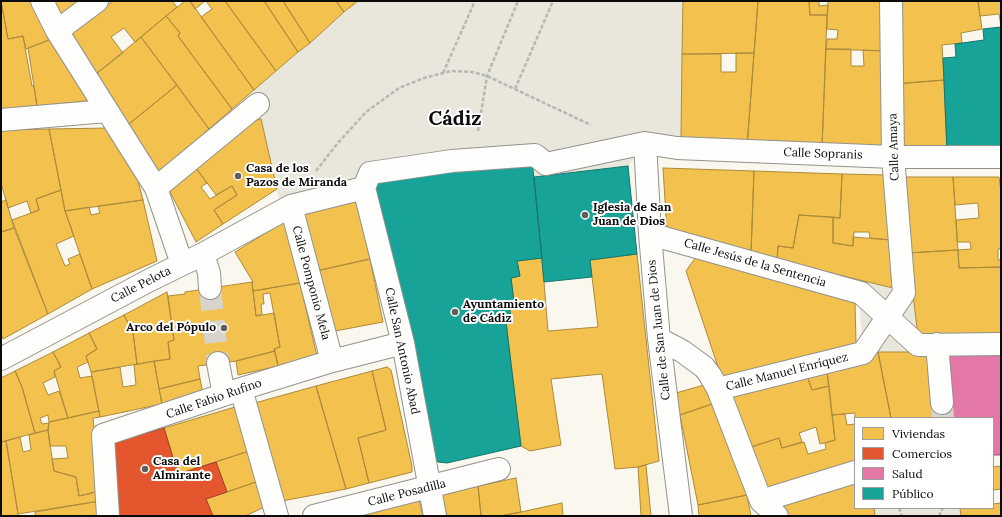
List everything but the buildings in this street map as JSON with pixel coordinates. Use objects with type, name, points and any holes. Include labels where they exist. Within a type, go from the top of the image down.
[{"type":"street","points":[[42,1],[57,32],[156,188],[182,264]]},
{"type":"street","points":[[57,32],[97,1]]},
{"type":"street","name":"Calle Amaya","points":[[888,317],[904,293],[893,157],[891,1]]},
{"type":"street","points":[[156,188],[258,104]]},
{"type":"street","points":[[1,120],[107,111]]},
{"type":"street","points":[[364,188],[370,173],[473,159],[535,155],[546,164],[645,143]]},
{"type":"street","name":"Calle Sopranis","points":[[645,143],[677,148],[893,157],[1001,157]]},
{"type":"street","name":"Calle de San Juan de Dios","points":[[645,143],[650,234],[659,339],[681,516]]},
{"type":"street","name":"Calle Pelota","points":[[1,359],[203,254],[286,208],[364,188]]},
{"type":"street","name":"Calle San Antonio Abad","points":[[364,188],[403,343],[435,516]]},
{"type":"street","name":"Calle Pomponio Mela","points":[[286,208],[332,361]]},
{"type":"street","name":"Calle Jesús de la Sentencia","points":[[650,234],[861,292],[888,317]]},
{"type":"street","points":[[203,254],[209,273],[210,288]]},
{"type":"street","points":[[888,317],[927,345],[1001,344]]},
{"type":"street","name":"Calle Manuel Enríquez","points":[[659,339],[682,351],[704,367],[718,389],[864,353],[888,317]]},
{"type":"street","name":"Calle Fabio Rufino","points":[[108,516],[103,435],[332,361],[403,343]]},
{"type":"street","points":[[927,345],[942,403]]},
{"type":"street","points":[[218,363],[233,392],[277,516]]},
{"type":"street","points":[[718,389],[761,501],[777,516]]},
{"type":"street","name":"Calle Posadilla","points":[[314,516],[499,469]]},
{"type":"street","points":[[761,501],[854,472]]},
{"type":"path","points":[[443,73],[474,1]]},
{"type":"path","points":[[473,159],[487,76],[518,1]]},
{"type":"path","points":[[515,89],[553,1]]},
{"type":"path","points":[[286,208],[337,144],[366,112],[399,88],[424,78],[451,71],[472,72],[487,76],[593,126]]},
{"type":"shaded area","points":[[358,1],[683,1],[681,137],[645,143],[628,166],[534,177],[532,161],[282,211],[254,90]]},
{"type":"shaded area","points":[[862,280],[913,294],[918,336],[918,352],[878,352],[864,356],[859,302]]},
{"type":"shaded area","points":[[874,509],[960,509],[961,516],[875,516]]},
{"type":"tunnel","points":[[210,288],[218,363]]},
{"type":"tunnel","points":[[942,403],[943,417]]},
{"type":"place","name":"Casa de los Pazos de Miranda","points":[[238,176]]},
{"type":"place","name":"Iglesia de San Juan de Dios","points":[[585,215]]},
{"type":"place","name":"Ayuntamiento de Cádiz","points":[[455,312]]},
{"type":"place","name":"Arco del Pópulo","points":[[224,328]]},
{"type":"place","name":"Casa del Almirante","points":[[145,469]]},
{"type":"district","name":"Cádiz","points":[[455,119]]}]
